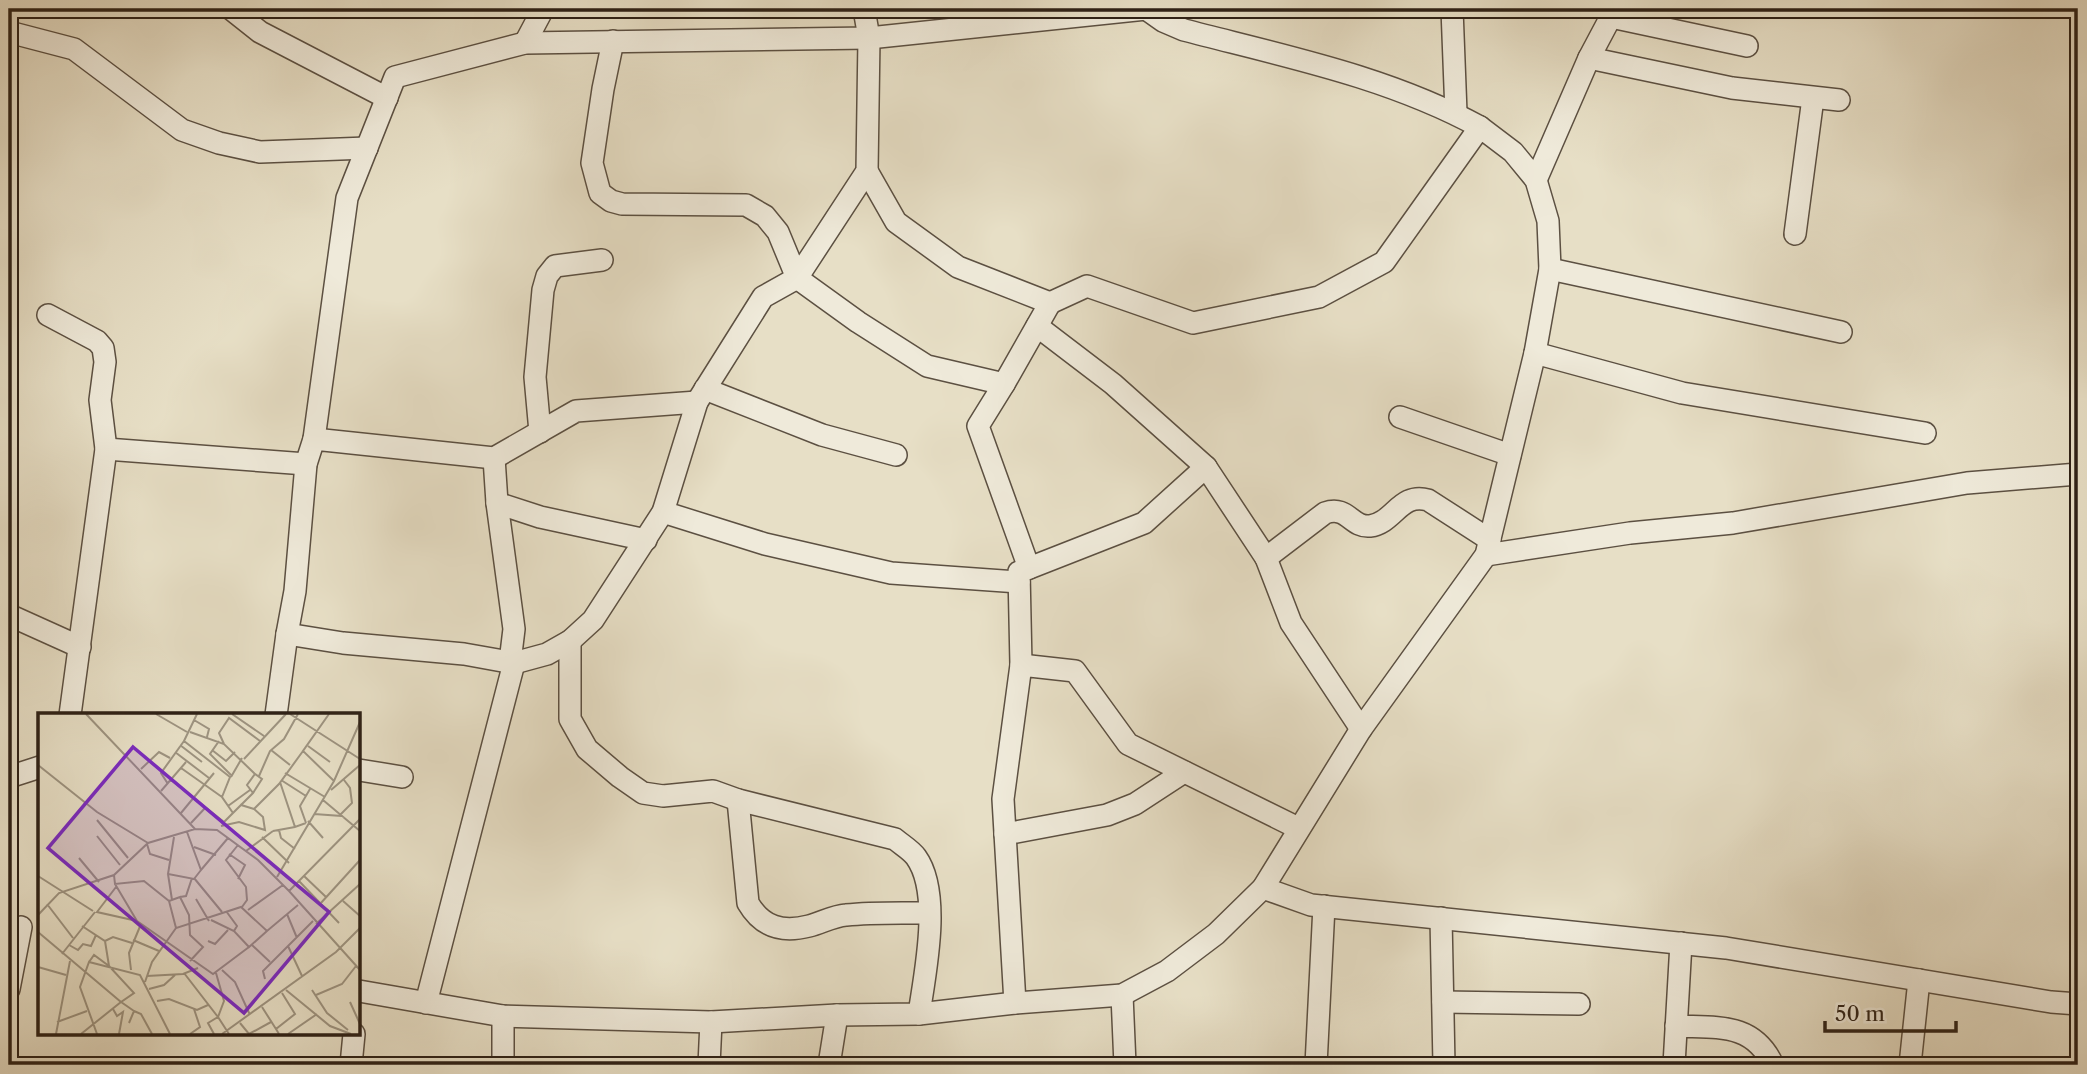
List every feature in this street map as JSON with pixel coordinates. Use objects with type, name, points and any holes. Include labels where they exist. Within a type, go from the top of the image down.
[{"type":"street","points":[[231,9],[260,32],[387,99]]},
{"type":"street","points":[[525,43],[543,9]]},
{"type":"street","points":[[864,9],[869,38],[867,172],[896,222],[958,267],[1050,303]]},
{"type":"street","points":[[276,713],[295,591],[306,464],[314,439],[347,198],[395,78],[525,43],[869,38],[1103,11],[1146,9],[1163,21],[1184,30],[1362,77],[1455,113],[1480,127],[1513,152],[1536,180],[1548,221],[1550,269],[1535,353],[1488,547],[1361,729],[1263,888],[1216,934],[1167,971],[1122,995],[919,1014],[837,1015],[711,1022],[503,1016],[360,992]]},
{"type":"street","points":[[1452,9],[1455,113]]},
{"type":"street","points":[[1536,180],[1589,58],[1613,13],[1747,47]]},
{"type":"street","points":[[9,32],[74,49],[182,130],[219,143],[260,152],[367,148]]},
{"type":"street","points":[[613,41],[592,163],[600,193],[611,201],[622,204],[746,205],[765,216],[778,232],[797,278],[858,323],[927,366],[1004,384]]},
{"type":"street","points":[[1589,58],[1732,88],[1839,100]]},
{"type":"street","points":[[1795,234],[1813,98]]},
{"type":"street","points":[[1015,1003],[1003,799],[1021,665],[1024,575],[978,426],[1050,303],[1087,286],[1193,323],[1319,297],[1384,262],[1480,127]]},
{"type":"street","points":[[287,634],[343,643],[464,654],[512,663],[547,654],[570,641],[593,620],[663,512],[701,395],[763,297],[797,278],[867,172]]},
{"type":"street","points":[[540,432],[535,377],[543,290],[547,276],[555,266],[602,260]]},
{"type":"street","points":[[1550,269],[1841,332]]},
{"type":"street","points":[[48,315],[97,341],[103,348],[105,362],[100,400],[106,449],[70,713]]},
{"type":"street","points":[[1037,326],[1113,384],[1206,467],[1266,558],[1292,623],[1361,729]]},
{"type":"street","points":[[1535,353],[1682,393],[1925,433]]},
{"type":"street","points":[[314,439],[494,458],[576,411],[701,395],[822,435],[896,455]]},
{"type":"street","points":[[1400,417],[1510,455]]},
{"type":"street","points":[[106,449],[306,464]]},
{"type":"street","points":[[426,1003],[512,663],[514,629],[494,458]]},
{"type":"street","points":[[663,512],[765,544],[891,573],[1024,575],[1144,523],[1206,467]]},
{"type":"street","points":[[1266,558],[1325,513],[1335,510],[1362,525],[1371,526],[1383,521],[1408,500],[1417,497],[1427,500],[1488,547],[1734,523],[1967,483],[2078,474]]},
{"type":"street","points":[[498,503],[540,517],[646,540]]},
{"type":"street","points":[[9,615],[80,647]]},
{"type":"street","points":[[570,641],[570,719],[587,748],[643,793],[663,796],[713,791],[738,800],[895,839],[915,855],[925,874],[929,891],[928,951],[919,1014]]},
{"type":"street","points":[[1021,665],[1075,671],[1129,744],[1298,828]]},
{"type":"street","points":[[9,777],[38,768]]},
{"type":"street","points":[[360,770],[402,777]]},
{"type":"street","points":[[1005,834],[1107,815],[1135,804],[1184,772]]},
{"type":"street","points":[[738,800],[748,904],[756,917],[768,925],[780,928],[806,927],[842,915],[929,913]]},
{"type":"street","points":[[1263,888],[1300,902],[1324,906],[1726,948],[2051,1002],[2078,1004]]},
{"type":"street","points":[[1316,1065],[1324,906]]},
{"type":"street","points":[[1441,918],[1444,1065]]},
{"type":"street","points":[[9,989],[23,928]]},
{"type":"street","points":[[1674,1065],[1681,943]]},
{"type":"street","points":[[1910,1065],[1919,980]]},
{"type":"street","points":[[1108,1065],[1124,1056],[1122,995]]},
{"type":"street","points":[[1443,1002],[1579,1004]]},
{"type":"street","points":[[829,1065],[837,1015]]},
{"type":"street","points":[[503,1016],[503,1065]]},
{"type":"street","points":[[709,1065],[711,1022]]},
{"type":"street","points":[[1676,1027],[1735,1029],[1751,1037],[1766,1051],[1773,1065]]},
{"type":"street","points":[[351,1065],[354,1036]]}]
